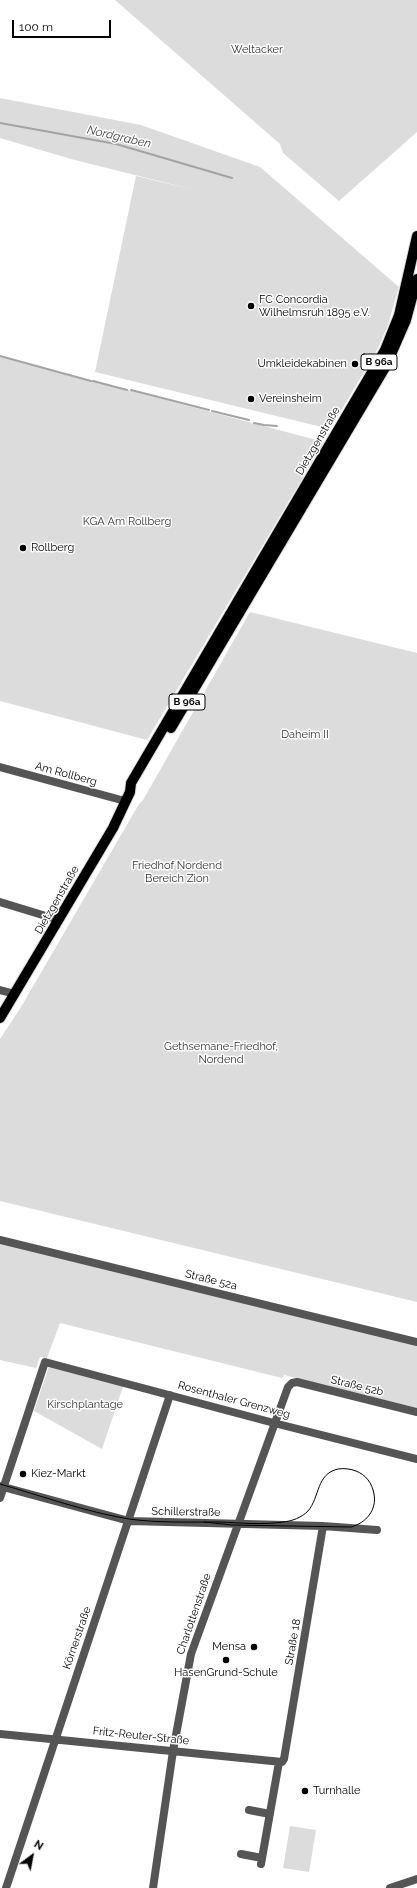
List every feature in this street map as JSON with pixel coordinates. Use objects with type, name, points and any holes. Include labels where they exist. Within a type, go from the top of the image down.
[{"type":"main road","name":"B 96a","points":[[414,281],[412,257],[417,236]]},
{"type":"main road","name":"Dietzgenstraße","points":[[0,1018],[113,828],[128,797],[131,783],[238,609],[338,439],[385,350],[414,281]]},
{"type":"street","name":"Am Rollberg","points":[[0,767],[128,797]]},
{"type":"street","points":[[0,902],[59,920]]},
{"type":"street","points":[[0,990],[15,994]]},
{"type":"street","name":"Straße 52a","points":[[0,1240],[417,1342]]},
{"type":"street","name":"Rosenthaler Grenzweg","points":[[1,1486],[45,1362],[274,1423],[417,1459]]},
{"type":"street","name":"Straße 52b","points":[[292,1383],[297,1382],[417,1412]]},
{"type":"street","name":"Charlottenstraße","points":[[153,1888],[174,1751],[191,1654],[274,1423],[288,1387],[292,1383]]},
{"type":"street","name":"Körnerstraße","points":[[6,1888],[170,1395]]},
{"type":"street","points":[[0,1498],[1,1486]]},
{"type":"street","name":"Schillerstraße","points":[[1,1486],[129,1521],[323,1526],[377,1530]]},
{"type":"street","name":"Straße 18","points":[[281,1761],[323,1526]]},
{"type":"street","name":"Fritz-Reuter-Straße","points":[[0,1734],[281,1761]]},
{"type":"street","points":[[241,1854],[261,1861],[281,1761]]},
{"type":"street","points":[[249,1810],[270,1814]]},
{"type":"street","points":[[390,1888],[417,1879]]},
{"type":"green space","name":"Weltacker","points":[[115,0],[417,0],[417,132],[339,201],[283,153],[280,144]]},
{"type":"green space","name":"FC Concordia Wilhelmsruh 1895 e.V.","points":[[0,98],[141,125],[260,167],[399,287],[388,325],[376,352],[330,429],[95,372],[136,176],[199,191],[71,159],[0,138]]},
{"type":"green space","name":"KGA Am Rollberg","points":[[0,356],[324,442],[147,740],[0,701]]},
{"type":"green space","name":"Gethsemane-Friedhof, Nordend","points":[[250,612],[417,653],[417,1302],[0,1201],[0,1039],[21,1007],[139,804],[143,800]]},
{"type":"green space","points":[[0,1240],[417,1342],[417,1408],[284,1375],[282,1378],[60,1323],[47,1358],[40,1357],[36,1368],[0,1360]]},
{"type":"green space","name":"Kirschplantage","points":[[49,1366],[124,1384],[102,1449],[34,1411]]},
{"type":"green space","points":[[290,1826],[316,1830],[309,1872],[283,1868]]},
{"type":"waterway","name":"Nordgraben","points":[[0,123],[116,144],[232,178]]},
{"type":"waterway","points":[[0,356],[91,381]]},
{"type":"waterway","points":[[93,381],[127,390]]},
{"type":"waterway","points":[[131,390],[209,410]]},
{"type":"waterway","points":[[212,411],[249,420]]},
{"type":"waterway","points":[[254,423],[277,426]]},
{"type":"tram line","points":[[0,1484],[113,1516],[163,1522],[220,1522],[260,1524],[293,1520],[302,1516],[308,1511],[315,1499],[322,1481],[331,1472],[338,1469],[356,1471],[366,1477],[372,1486],[374,1494],[374,1505],[369,1515],[366,1519],[351,1527],[232,1525],[204,1522]]},
{"type":"place","name":"FC Concordia Wilhelmsruh 1895 e.V.","points":[[251,306]]},
{"type":"place","name":"Umkleidekabinen","points":[[355,364]]},
{"type":"place","name":"Vereinsheim","points":[[251,399]]},
{"type":"place","name":"Rollberg","points":[[23,548]]},
{"type":"place","name":"Kiez-Markt","points":[[23,1474]]},
{"type":"place","name":"Mensa","points":[[254,1647]]},
{"type":"place","name":"HasenGrund-Schule","points":[[226,1660]]},
{"type":"place","name":"Turnhalle","points":[[305,1791]]},
{"type":"park label","name":"Daheim II","points":[[305,735]]},
{"type":"park label","name":"Friedhof Nordend Bereich Zion","points":[[177,872]]}]
